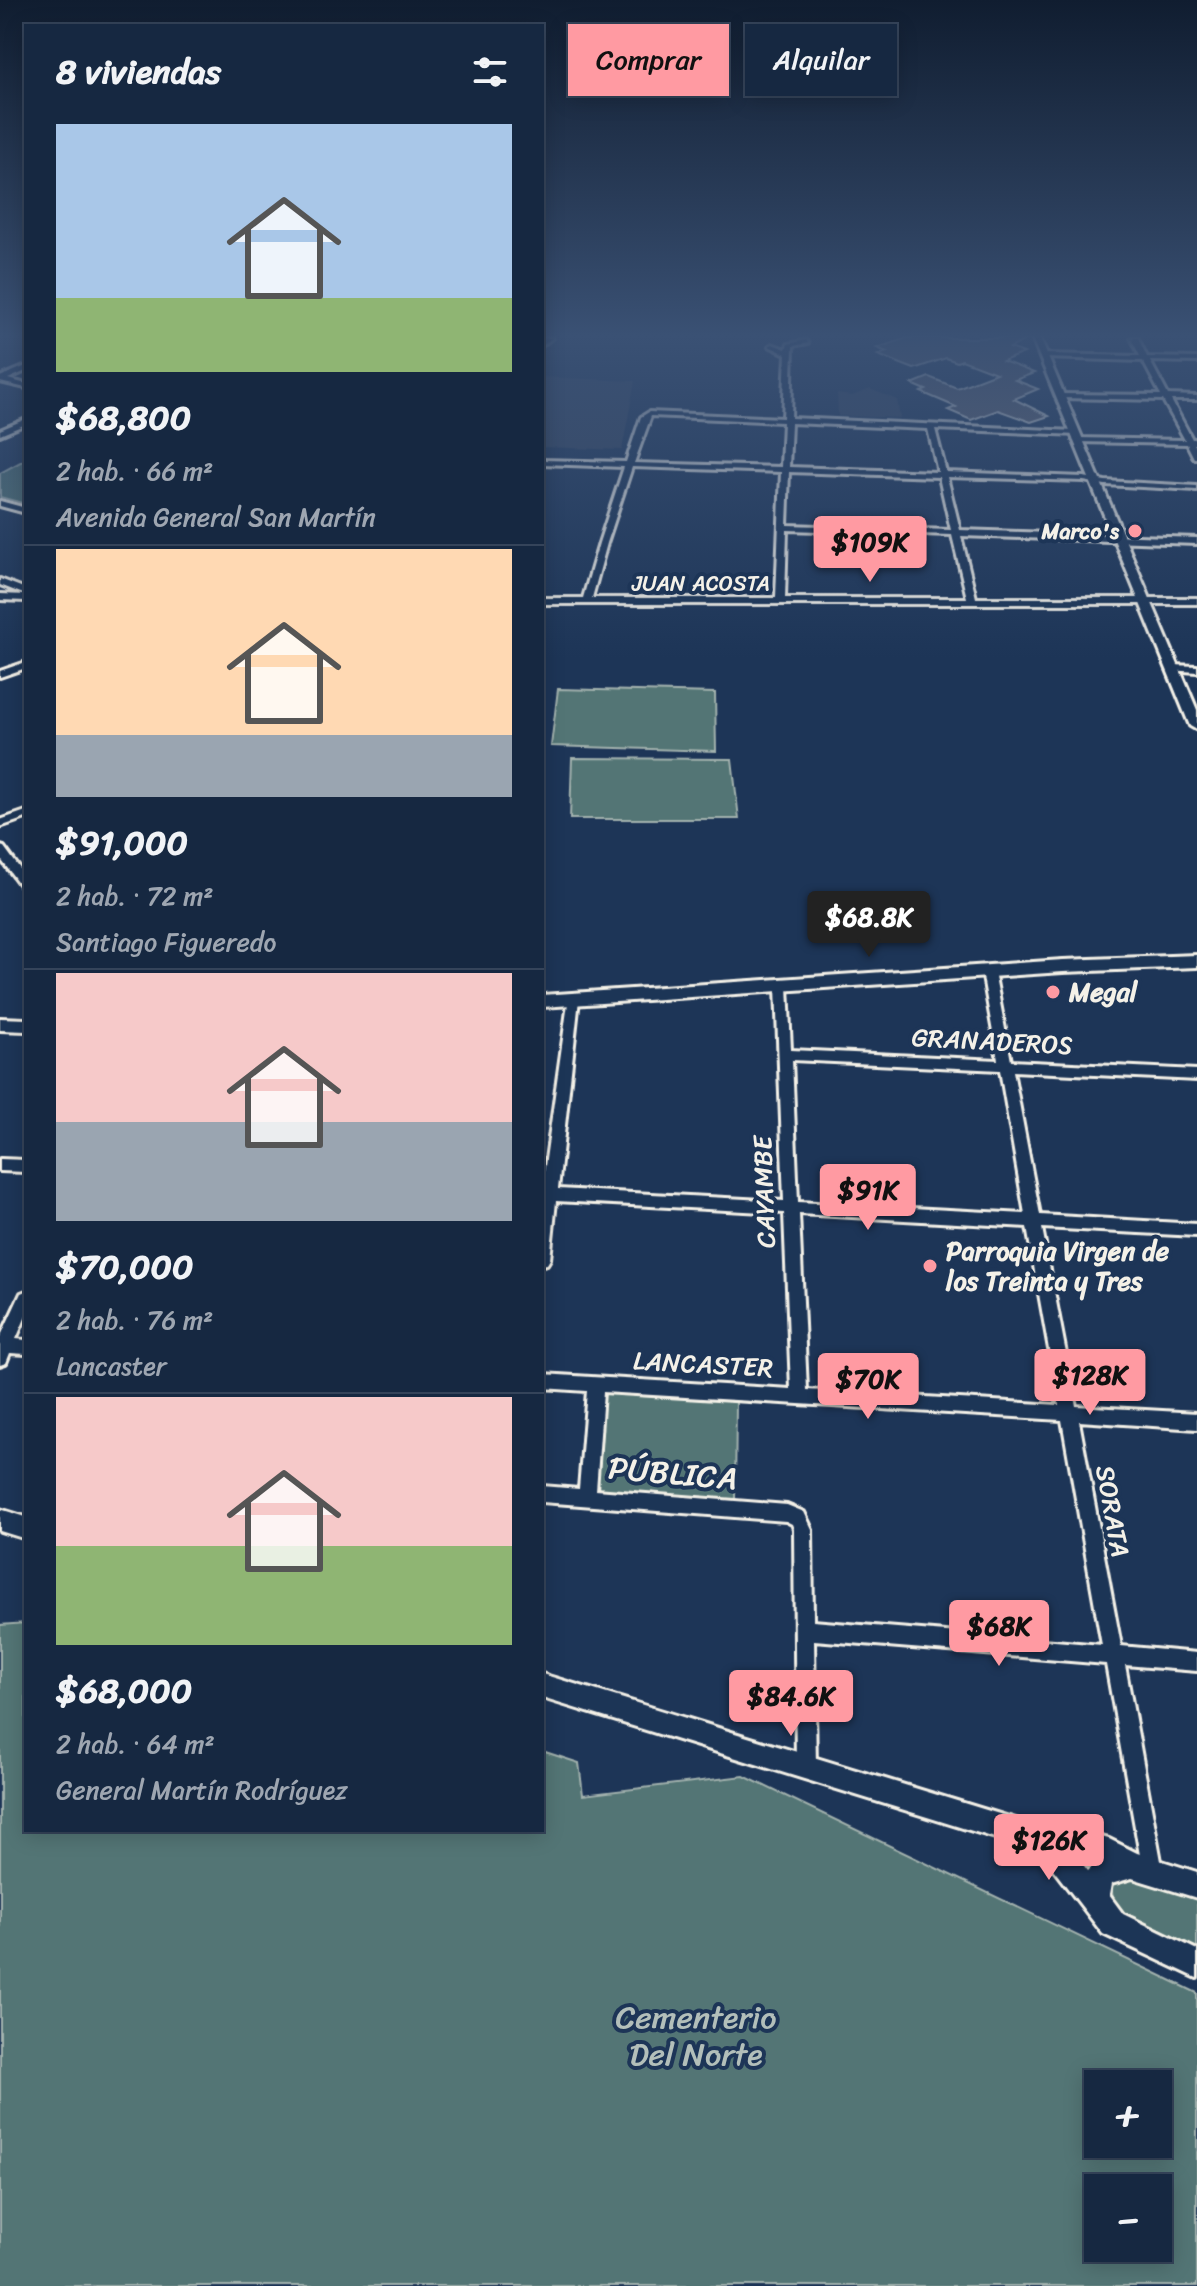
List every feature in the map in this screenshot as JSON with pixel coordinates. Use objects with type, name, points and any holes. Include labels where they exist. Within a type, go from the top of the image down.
[{"type":"street","points":[[587,601],[635,445]]},
{"type":"street","points":[[780,601],[786,445]]},
{"type":"street","points":[[935,445],[972,601]]},
{"type":"street","points":[[1079,445],[1197,726]]},
{"type":"street","points":[[544,462],[941,474],[1197,488]]},
{"type":"street","points":[[0,503],[24,510]]},
{"type":"street","points":[[784,527],[1197,541]]},
{"type":"street","points":[[0,582],[24,594]]},
{"type":"street","points":[[0,597],[24,595]]},
{"type":"street","name":"JUAN ACOSTA","points":[[544,601],[1197,601]]},
{"type":"street","points":[[0,674],[24,666]]},
{"type":"street","points":[[1172,668],[1197,669]]},
{"type":"street","points":[[0,824],[24,815]]},
{"type":"street","points":[[0,850],[24,882]]},
{"type":"street","points":[[544,1001],[988,971],[1197,961]]},
{"type":"street","name":"SORATA","points":[[988,971],[1113,1656],[1143,1869]]},
{"type":"street","name":"CAYAMBE","points":[[782,986],[799,1396]]},
{"type":"street","points":[[544,1227],[573,999]]},
{"type":"street","points":[[0,1024],[24,1025]]},
{"type":"street","name":"GRANADEROS","points":[[785,1055],[1197,1075]]},
{"type":"street","points":[[0,1165],[24,1166]]},
{"type":"street","points":[[546,1195],[1197,1230]]},
{"type":"street","points":[[24,1302],[2,1349],[24,1347]]},
{"type":"street","name":"LANCASTER","points":[[544,1381],[1197,1421]]},
{"type":"street","points":[[587,1495],[596,1384]]},
{"type":"street","name":"PÚBLICA","points":[[544,1494],[787,1513],[798,1518],[803,1529],[805,1630]]},
{"type":"street","points":[[0,1520],[24,1527]]},
{"type":"street","points":[[806,1769],[805,1630],[1197,1662]]},
{"type":"street","points":[[544,1687],[1027,1835],[1059,1856],[1113,1924],[1197,1964]]},
{"type":"street","points":[[1027,1835],[1037,1833],[1109,1852],[1143,1869],[1197,1885]]},
{"type":"street","points":[[1099,1906],[1096,1895],[1099,1876],[1111,1869],[1143,1869]]},
{"type":"shaded area","points":[[544,445],[623,445],[622,450],[544,447]]},
{"type":"green space","points":[[24,460],[24,503],[0,497],[0,473]]},
{"type":"green space","points":[[558,689],[715,693],[716,751],[551,746]]},
{"type":"green space","points":[[572,758],[732,759],[739,819],[570,819]]},
{"type":"green space","points":[[602,1392],[736,1401],[735,1502],[595,1491]]},
{"type":"green space","name":"Cementerio Del Norte","points":[[24,1623],[24,1832],[544,1832],[544,1752],[579,1763],[583,1795],[744,1776],[1197,1993],[1197,2286],[0,2286],[0,1625]]},
{"type":"green space","points":[[1126,1877],[1197,1899],[1197,1948],[1157,1932],[1128,1916],[1118,1906],[1112,1895],[1113,1883]]},
{"type":"place","name":"Marco's","points":[[1135,531]]},
{"type":"place","name":"Megal","points":[[1053,992]]},
{"type":"place","name":"Parroquia Virgen de los Treinta y Tres","points":[[930,1266]]}]
